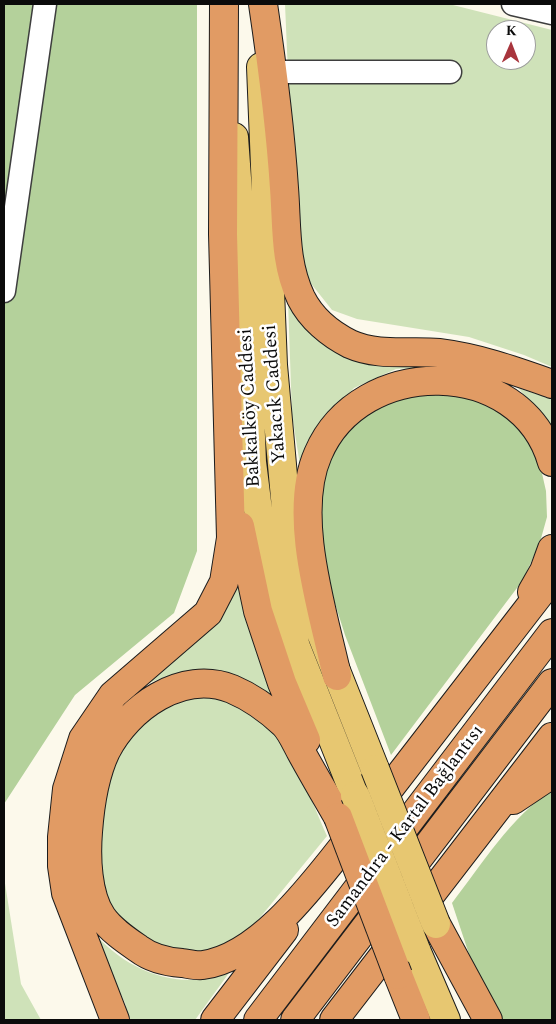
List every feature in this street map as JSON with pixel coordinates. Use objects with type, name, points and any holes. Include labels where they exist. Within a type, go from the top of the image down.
[{"type":"highway","points":[[114,1020],[66,893],[62,847],[67,789],[83,739],[113,695],[208,613],[224,582],[231,538],[223,234],[225,4]]},
{"type":"highway","points":[[263,4],[273,72],[284,188],[286,247],[292,274],[302,300],[318,323],[351,344],[390,353],[437,353],[481,360],[552,384]]},
{"type":"highway","points":[[337,676],[307,535],[307,493],[317,454],[329,434],[349,412],[371,396],[394,386],[420,380],[447,380],[495,395],[511,404],[534,426],[543,440],[552,462]]},
{"type":"highway","points":[[228,460],[258,611],[282,682],[338,817],[416,1020]]},
{"type":"highway","points":[[504,640],[544,571],[552,549]]},
{"type":"highway","points":[[338,817],[286,725],[260,704],[231,688],[209,685],[187,686],[160,695],[135,712],[118,731],[105,753],[91,800],[87,848],[90,883],[101,916],[122,937],[146,954],[172,962],[203,965],[240,952],[283,918],[363,804],[504,640],[552,578]]},
{"type":"highway","name":"Samandıra - Kartal Bağlantısı","points":[[258,1020],[552,633]]},
{"type":"highway","name":"Samandıra - Kartal Bağlantısı","points":[[295,1020],[552,683]]},
{"type":"highway","points":[[334,1020],[484,822],[552,736]]},
{"type":"highway","points":[[484,822],[536,783],[552,774]]},
{"type":"highway","points":[[215,1020],[363,804]]},
{"type":"highway","points":[[436,924],[488,1020]]},
{"type":"main road","name":"Bakkalköy Caddesi","points":[[225,4],[245,288],[252,462],[258,510],[268,557],[296,647],[363,804],[416,950],[446,1020]]},
{"type":"main road","name":"Yakacık Caddesi","points":[[258,4],[273,365],[282,478],[298,575],[474,1020]]},
{"type":"lane","points":[[4,291],[45,4]]},
{"type":"lane","points":[[513,4],[552,12]]},
{"type":"lane","points":[[273,72],[450,72]]},
{"type":"green space","points":[[4,4],[197,4],[197,551],[174,613],[75,695],[4,804]]},
{"type":"green space","points":[[285,4],[449,4],[512,20],[486,20],[486,70],[536,70],[536,26],[552,30],[552,367],[524,355],[469,337],[357,319],[332,310],[305,276],[295,236]]},
{"type":"green space","points":[[288,301],[306,329],[329,348],[452,366],[396,369],[354,388],[315,430],[300,465],[292,415]]},
{"type":"green space","points":[[518,388],[552,399],[552,428],[542,414]]},
{"type":"green space","points":[[458,393],[493,406],[518,427],[533,448],[541,469],[546,491],[547,517],[540,542],[523,580],[391,755],[345,635],[331,591],[317,514],[330,447],[367,411],[398,396]]},
{"type":"green space","points":[[235,578],[283,704],[245,681],[227,674],[209,671],[172,675],[130,692]]},
{"type":"green space","points":[[201,696],[243,705],[255,712],[268,724],[280,738],[298,769],[327,836],[258,920],[237,939],[209,951],[184,951],[151,943],[128,926],[110,904],[98,864],[99,821],[109,782],[123,747],[139,725],[175,701]]},
{"type":"green space","points":[[552,790],[552,1020],[500,1020],[472,963],[452,903],[510,827],[537,801]]},
{"type":"green space","points":[[4,877],[21,984],[41,1020],[4,1020]]},
{"type":"green space","points":[[91,930],[101,941],[125,960],[151,973],[165,977],[195,980],[229,973],[195,1020],[129,1020],[125,1003]]}]
